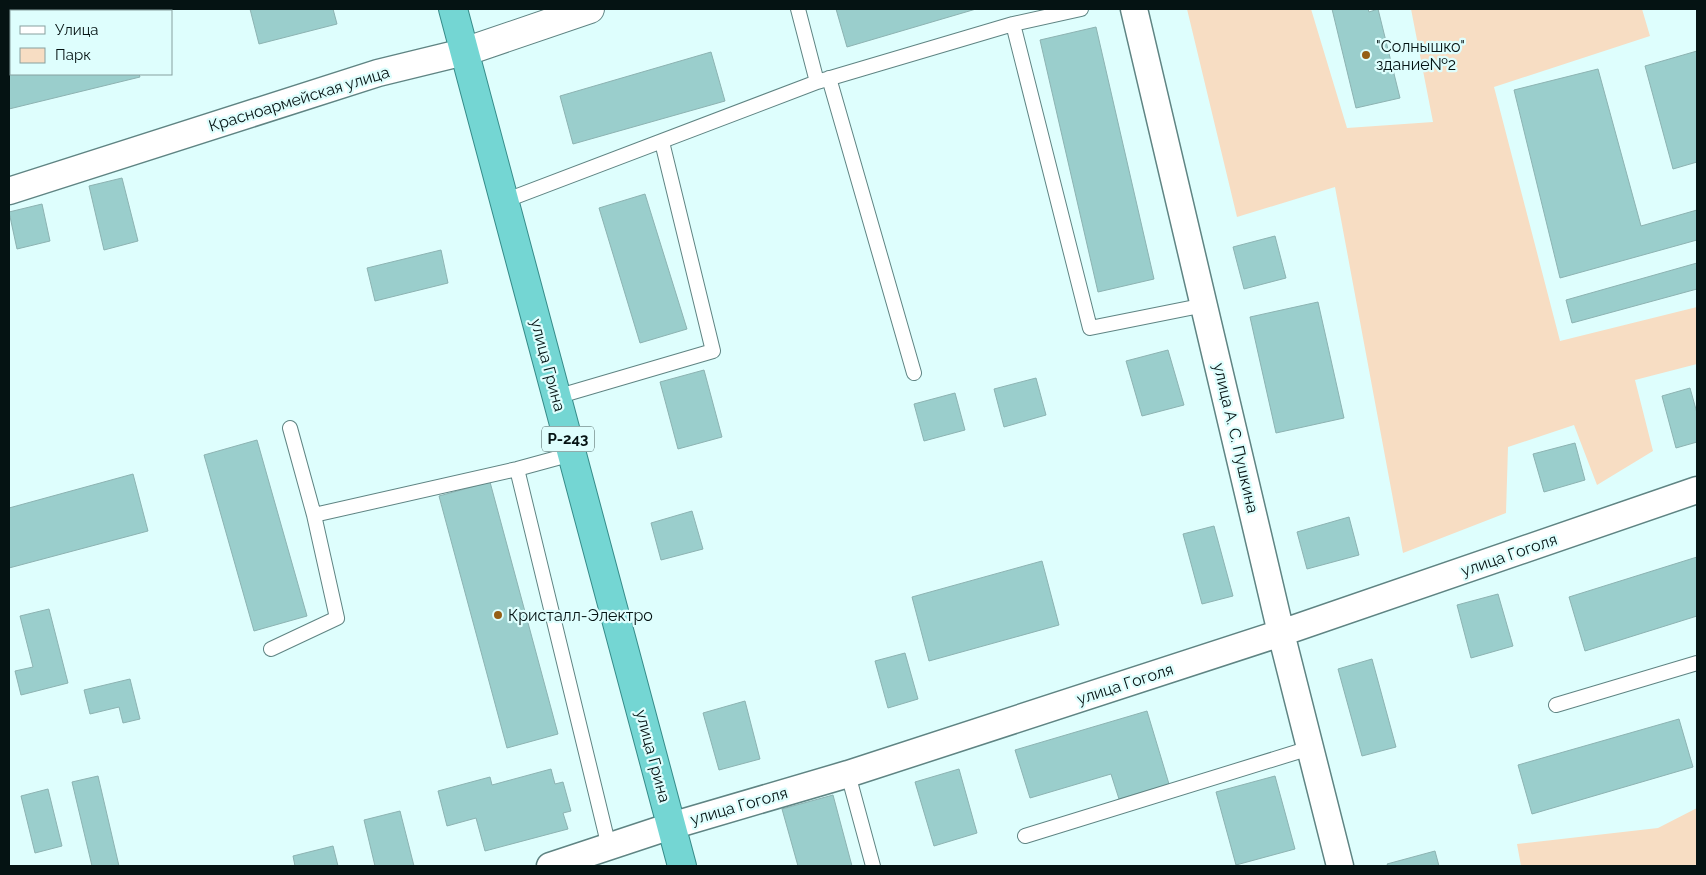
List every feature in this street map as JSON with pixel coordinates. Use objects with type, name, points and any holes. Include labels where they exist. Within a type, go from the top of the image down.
[{"type":"highway","name":"улица Грина","points":[[453,9],[682,866]]},
{"type":"main road","name":"Красноармейская улица","points":[[464,52],[590,9]]},
{"type":"street","name":"улица А. С. Пушкина","points":[[1134,9],[1282,633],[1340,866]]},
{"type":"street","name":"Красноармейская улица","points":[[9,191],[378,73],[464,52]]},
{"type":"street","name":"улица Гоголя","points":[[550,866],[672,826],[848,774],[1282,633],[1697,490]]},
{"type":"lane","points":[[798,9],[823,80],[914,373]]},
{"type":"lane","points":[[504,201],[823,80],[1013,24],[1081,9]]},
{"type":"lane","points":[[1013,24],[1090,328],[1205,305]]},
{"type":"lane","points":[[556,397],[713,351],[662,142]]},
{"type":"lane","points":[[271,649],[337,618],[314,515],[290,428]]},
{"type":"lane","points":[[314,515],[517,469],[572,454]]},
{"type":"lane","points":[[517,469],[609,846]]},
{"type":"lane","points":[[1556,705],[1697,663]]},
{"type":"lane","points":[[1025,836],[1310,748]]},
{"type":"lane","points":[[848,774],[872,866]]},
{"type":"green space","points":[[1187,9],[1311,9],[1347,128],[1433,122],[1411,9],[1642,9],[1650,36],[1494,87],[1560,341],[1697,307],[1697,364],[1635,380],[1653,451],[1597,485],[1574,425],[1508,447],[1506,513],[1403,553],[1335,187],[1237,217]]},
{"type":"green space","points":[[1697,808],[1697,866],[1521,866],[1517,844],[1658,828]]},
{"type":"building","points":[[9,9],[124,9],[10,10],[10,75],[139,75],[140,77],[9,109]]},
{"type":"building","points":[[250,9],[333,9],[337,24],[259,44]]},
{"type":"building","points":[[836,9],[976,9],[847,47]]},
{"type":"building","name":"\"Солнышко\" здание№2","points":[[1332,9],[1368,9],[1369,12],[1378,9],[1400,98],[1356,108]]},
{"type":"building","points":[[1096,27],[1154,279],[1098,292],[1040,40]]},
{"type":"building","points":[[1697,51],[1697,162],[1673,169],[1645,66]]},
{"type":"building","points":[[711,52],[725,101],[573,144],[560,96]]},
{"type":"building","points":[[1598,69],[1641,226],[1697,210],[1697,240],[1560,278],[1514,90]]},
{"type":"building","points":[[122,178],[138,241],[104,250],[89,186]]},
{"type":"building","points":[[645,194],[687,329],[640,343],[599,208]]},
{"type":"building","points":[[42,204],[50,241],[17,249],[9,212]]},
{"type":"building","points":[[1275,236],[1286,278],[1244,289],[1233,247]]},
{"type":"building","points":[[441,250],[448,283],[375,301],[367,268]]},
{"type":"building","points":[[1697,263],[1697,289],[1572,323],[1566,300]]},
{"type":"building","points":[[1318,302],[1344,418],[1276,433],[1250,317]]},
{"type":"building","points":[[1168,350],[1184,405],[1142,416],[1126,361]]},
{"type":"building","points":[[704,370],[722,437],[678,449],[660,382]]},
{"type":"building","points":[[1036,378],[1046,415],[1004,427],[994,389]]},
{"type":"building","points":[[1690,388],[1697,413],[1697,442],[1676,448],[1662,396]]},
{"type":"building","points":[[955,393],[965,430],[924,441],[914,404]]},
{"type":"building","points":[[257,440],[307,616],[254,631],[204,455]]},
{"type":"building","points":[[1575,443],[1585,480],[1544,492],[1533,454]]},
{"type":"building","points":[[133,474],[148,531],[9,568],[9,508]]},
{"type":"building","name":"Кристалл-Электро","points":[[490,482],[558,734],[507,748],[439,496]]},
{"type":"building","points":[[692,511],[703,549],[661,560],[651,523]]},
{"type":"building","points":[[1349,517],[1359,555],[1307,569],[1297,532]]},
{"type":"building","points":[[1214,526],[1233,596],[1202,604],[1183,534]]},
{"type":"building","points":[[1697,557],[1697,616],[1585,651],[1569,597]]},
{"type":"building","points":[[1042,561],[1059,625],[929,661],[912,597]]},
{"type":"building","points":[[1498,594],[1513,646],[1471,658],[1457,605]]},
{"type":"building","points":[[49,609],[68,683],[21,695],[15,671],[33,667],[20,616]]},
{"type":"building","points":[[905,653],[918,699],[888,708],[875,661]]},
{"type":"building","points":[[1372,659],[1396,747],[1362,756],[1338,669]]},
{"type":"building","points":[[130,679],[140,719],[123,723],[119,707],[90,714],[84,690]]},
{"type":"building","points":[[745,701],[760,759],[719,770],[703,713]]},
{"type":"building","points":[[1147,711],[1169,784],[1119,799],[1111,774],[1030,798],[1015,750]]},
{"type":"building","points":[[1679,719],[1693,767],[1532,814],[1518,765]]},
{"type":"building","points":[[551,769],[555,784],[563,782],[571,811],[563,813],[568,829],[485,851],[476,818],[447,826],[438,791],[490,777],[492,785]]},
{"type":"building","points":[[959,769],[977,833],[934,846],[915,782]]},
{"type":"building","points":[[98,776],[119,866],[92,866],[72,782]]},
{"type":"building","points":[[1275,776],[1295,849],[1236,865],[1216,792]]},
{"type":"building","points":[[48,789],[62,846],[35,853],[21,796]]},
{"type":"building","points":[[833,795],[852,866],[798,866],[782,809]]},
{"type":"building","points":[[400,811],[414,866],[375,866],[364,820]]},
{"type":"building","points":[[333,846],[338,866],[295,866],[293,856]]},
{"type":"building","points":[[1435,851],[1439,866],[1388,866],[1387,864]]},
{"type":"place","name":"\"Солнышко\" здание№2","points":[[1366,55]]},
{"type":"place","name":"Кристалл-Электро","points":[[498,615]]}]
